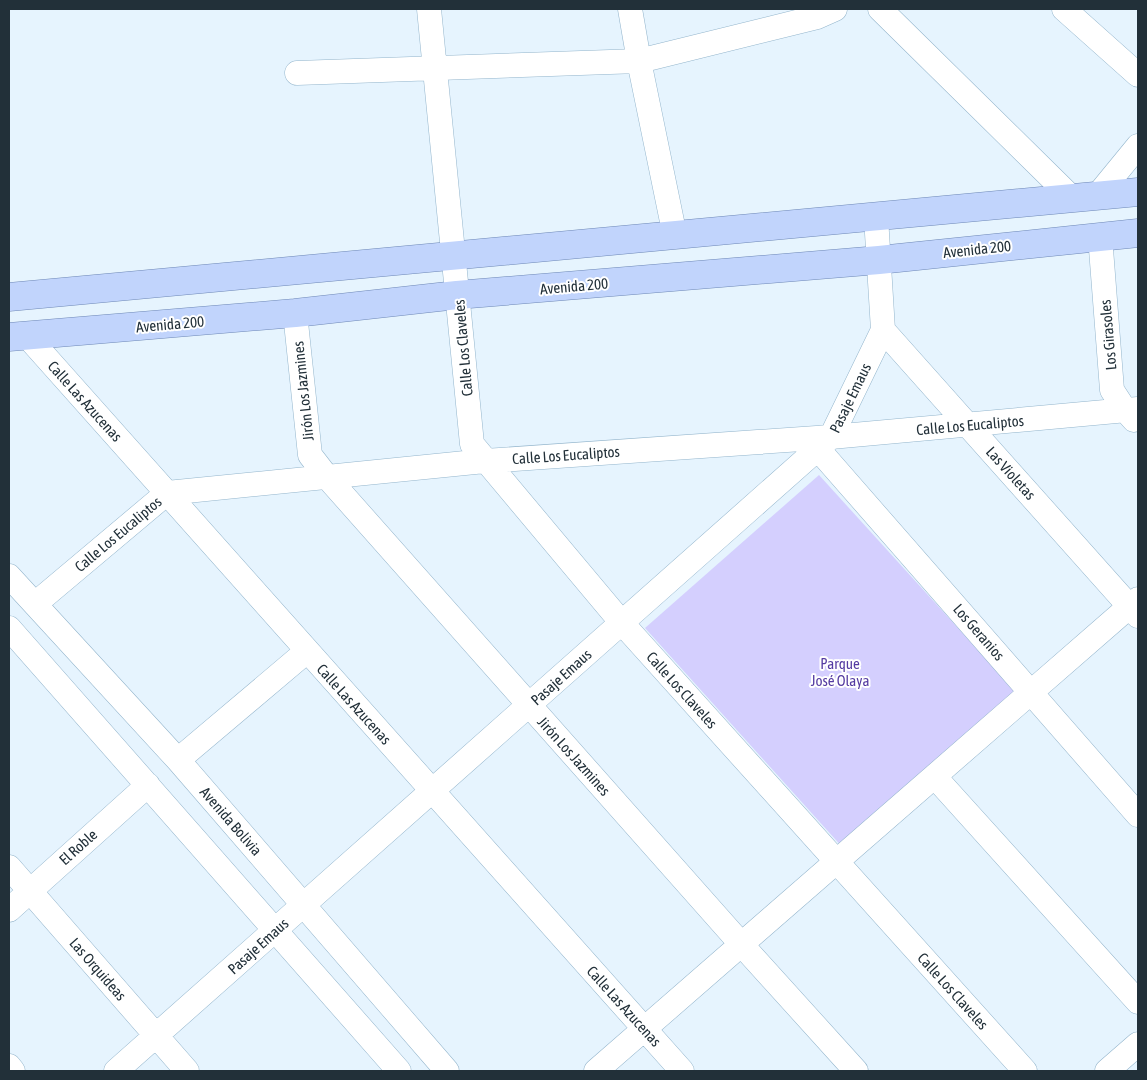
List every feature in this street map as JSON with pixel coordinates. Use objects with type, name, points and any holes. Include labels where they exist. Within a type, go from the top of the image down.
[{"type":"main road","points":[[9,297],[1138,192]]},
{"type":"main road","name":"Avenida 200","points":[[18,337],[295,313],[458,296],[879,260],[1138,233]]},
{"type":"street","name":"Calle Los Claveles","points":[[428,9],[472,444],[622,623],[1025,1071]]},
{"type":"street","points":[[630,9],[675,236]]},
{"type":"street","points":[[297,74],[639,61],[802,21],[835,9]]},
{"type":"street","points":[[880,9],[1085,198],[1138,146]]},
{"type":"street","points":[[1064,9],[1138,74]]},
{"type":"street","name":"Pasaje Emaus","points":[[116,1071],[825,443],[883,330],[876,217]]},
{"type":"street","name":"Los Girasoles","points":[[1100,236],[1112,390],[1134,415]]},
{"type":"street","name":"Jirón Los Jazmines","points":[[295,313],[310,455],[327,477],[742,946],[856,1071]]},
{"type":"street","name":"Las Violetas","points":[[883,330],[1136,607]]},
{"type":"street","name":"Calle Las Azucenas","points":[[18,337],[167,493],[682,1071]]},
{"type":"street","name":"Calle Los Eucaliptos","points":[[35,604],[167,493],[485,461],[825,443],[968,425],[1134,415]]},
{"type":"street","name":"Los Geranios","points":[[825,443],[1032,692],[1138,815]]},
{"type":"street","name":"Avenida Bolivia","points":[[9,576],[178,760],[447,1071]]},
{"type":"street","points":[[596,1071],[1032,692],[1136,607]]},
{"type":"street","points":[[9,628],[400,1071]]},
{"type":"street","points":[[178,760],[307,651]]},
{"type":"street","points":[[935,777],[1138,1002]]},
{"type":"street","name":"El Roble","points":[[9,910],[148,785]]},
{"type":"street","name":"Las Orquideas","points":[[9,867],[187,1071]]},
{"type":"street","points":[[1107,1071],[1138,1044]]},
{"type":"street","points":[[9,1066],[13,1071]]},
{"type":"green space","name":"Parque José Olaya","points":[[819,475],[1017,693],[844,849],[645,628]]}]
